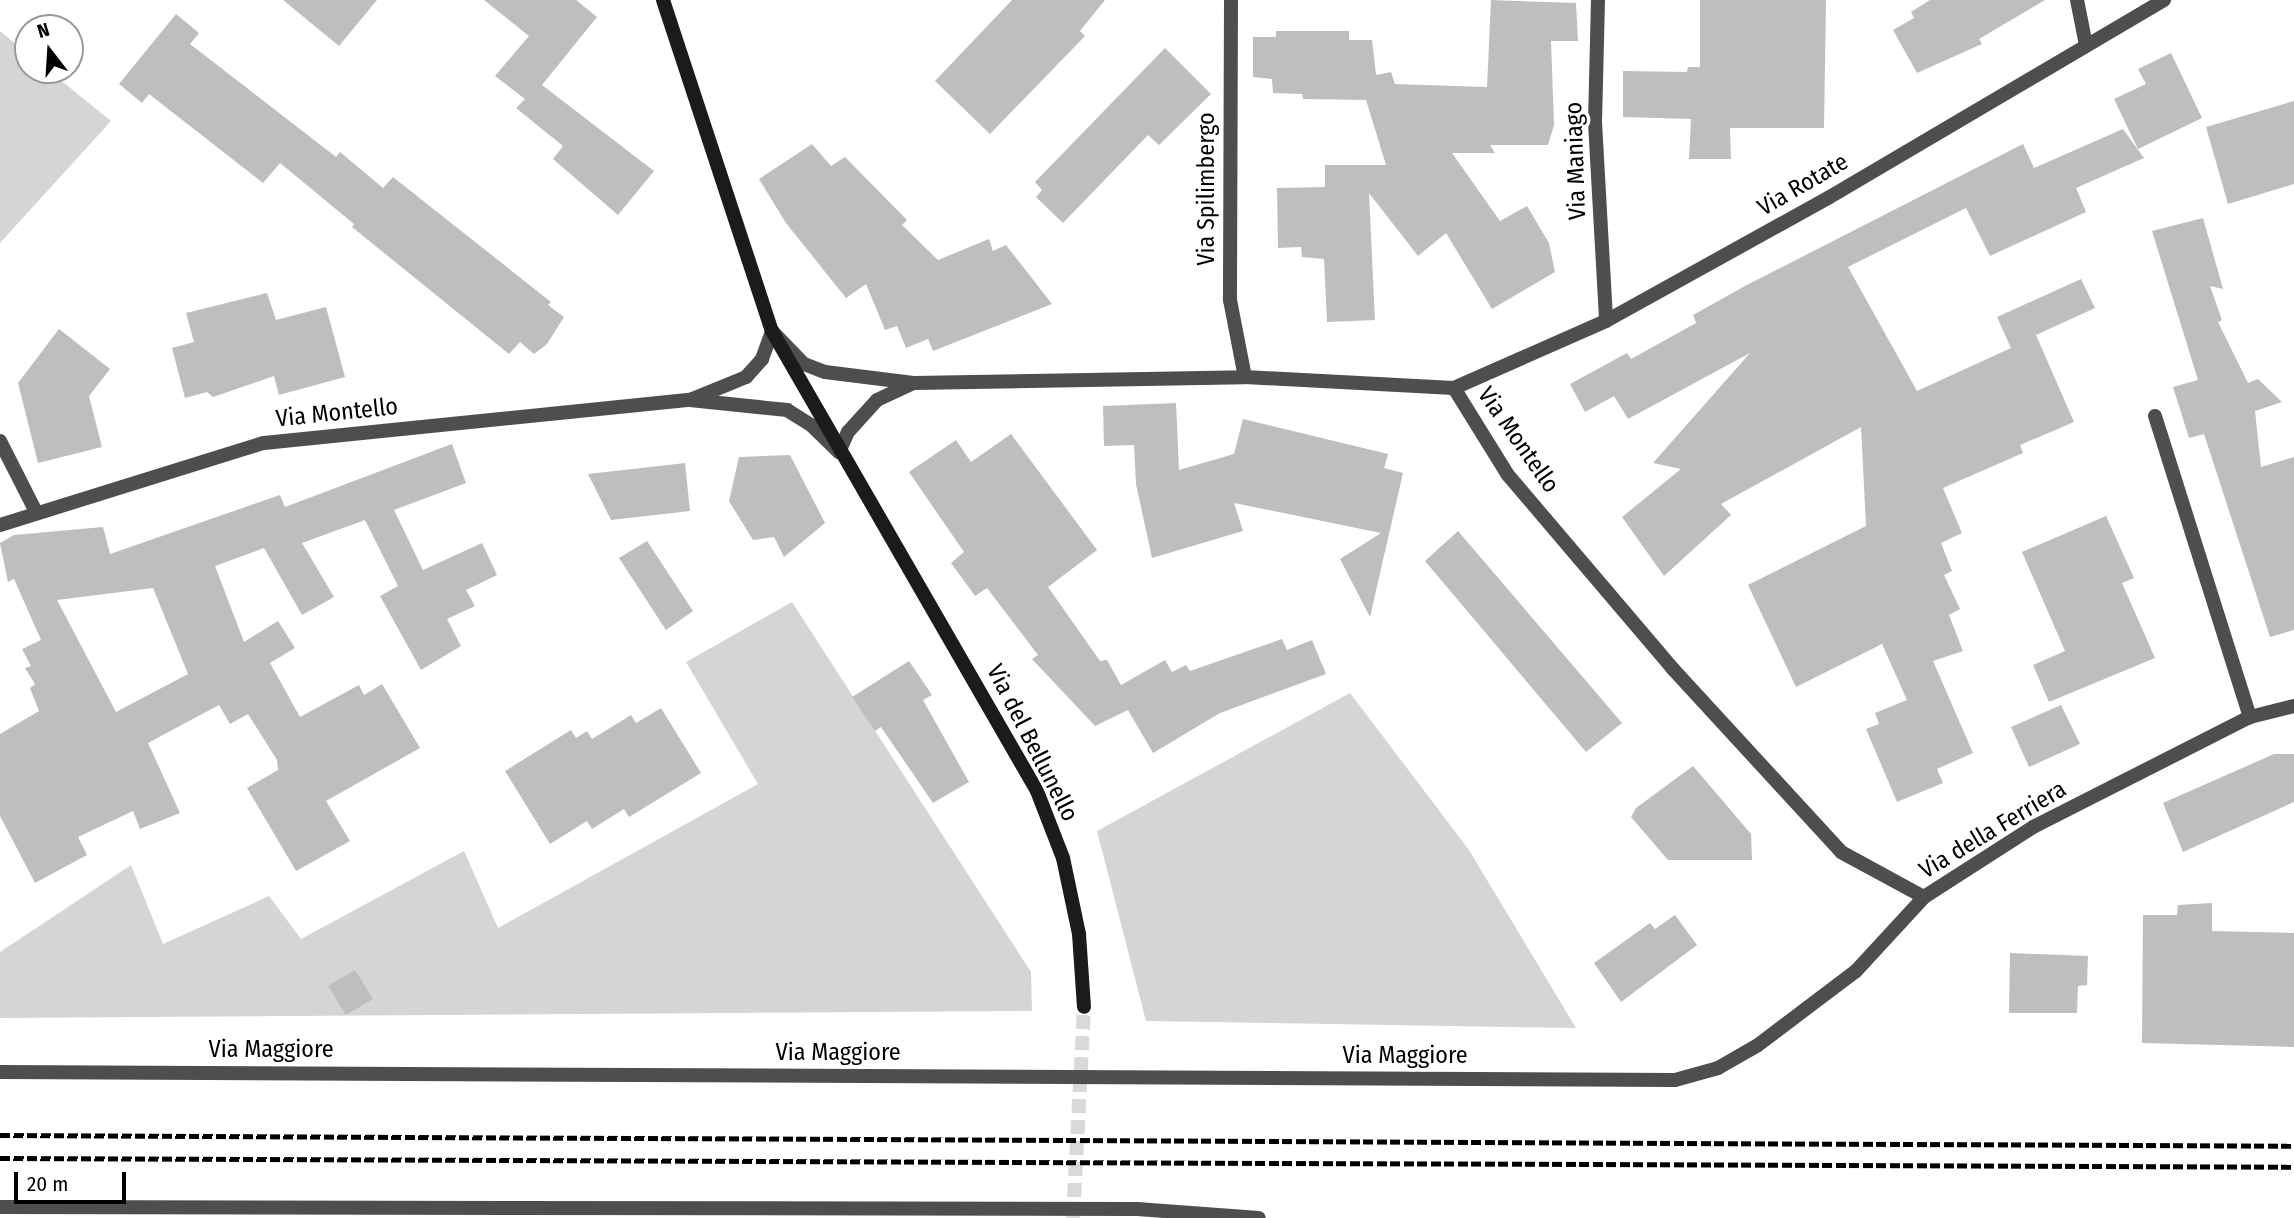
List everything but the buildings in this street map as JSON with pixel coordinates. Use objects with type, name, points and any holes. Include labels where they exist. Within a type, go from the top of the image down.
[{"type":"street","name":"Via del Bellunello","points":[[663,0],[772,331],[839,452],[925,592],[1037,791],[1063,858],[1079,934],[1084,1007]]},
{"type":"street","name":"Via Spilimbergo","points":[[1231,0],[1230,300],[1245,377]]},
{"type":"street","name":"Via Maniago","points":[[1598,0],[1595,122],[1606,321]]},
{"type":"street","points":[[2077,0],[2086,45]]},
{"type":"street","name":"Via Rotate","points":[[1454,388],[1606,321],[1828,198],[2164,0]]},
{"type":"street","name":"Via Montello","points":[[772,331],[804,364],[825,372],[913,383],[1245,377],[1454,388],[1508,475],[1673,669],[1841,852],[1924,897]]},
{"type":"street","points":[[690,400],[746,377],[762,359],[772,331]]},
{"type":"street","points":[[690,400],[786,410],[811,425],[839,452],[848,432],[877,400],[913,383]]},
{"type":"street","name":"Via Montello","points":[[0,525],[264,443],[690,400]]},
{"type":"street","points":[[2155,416],[2250,717]]},
{"type":"street","points":[[0,441],[36,512]]},
{"type":"street","name":"Via della Ferriera","points":[[1675,1080],[1718,1068],[1758,1045],[1856,971],[1924,897],[2033,827],[2250,717],[2294,706]]},
{"type":"street","name":"Via Maggiore","points":[[0,1072],[1675,1080]]},
{"type":"street","points":[[0,1206],[1137,1209],[1259,1218]]},
{"type":"shaded area","points":[[0,31],[14,42],[14,84],[65,84],[111,121],[0,243]]},
{"type":"shaded area","points":[[792,602],[1031,972],[1032,1011],[0,1018],[0,952],[131,865],[163,944],[269,896],[301,939],[464,851],[498,928],[758,784],[686,662]]},
{"type":"shaded area","points":[[1350,693],[1469,850],[1576,1028],[1146,1021],[1097,831]]},
{"type":"tunnel","points":[[1073,1218],[1084,1007]]},
{"type":"railway","points":[[0,1135],[2294,1146]]},
{"type":"railway","points":[[0,1158],[2294,1167]]}]
